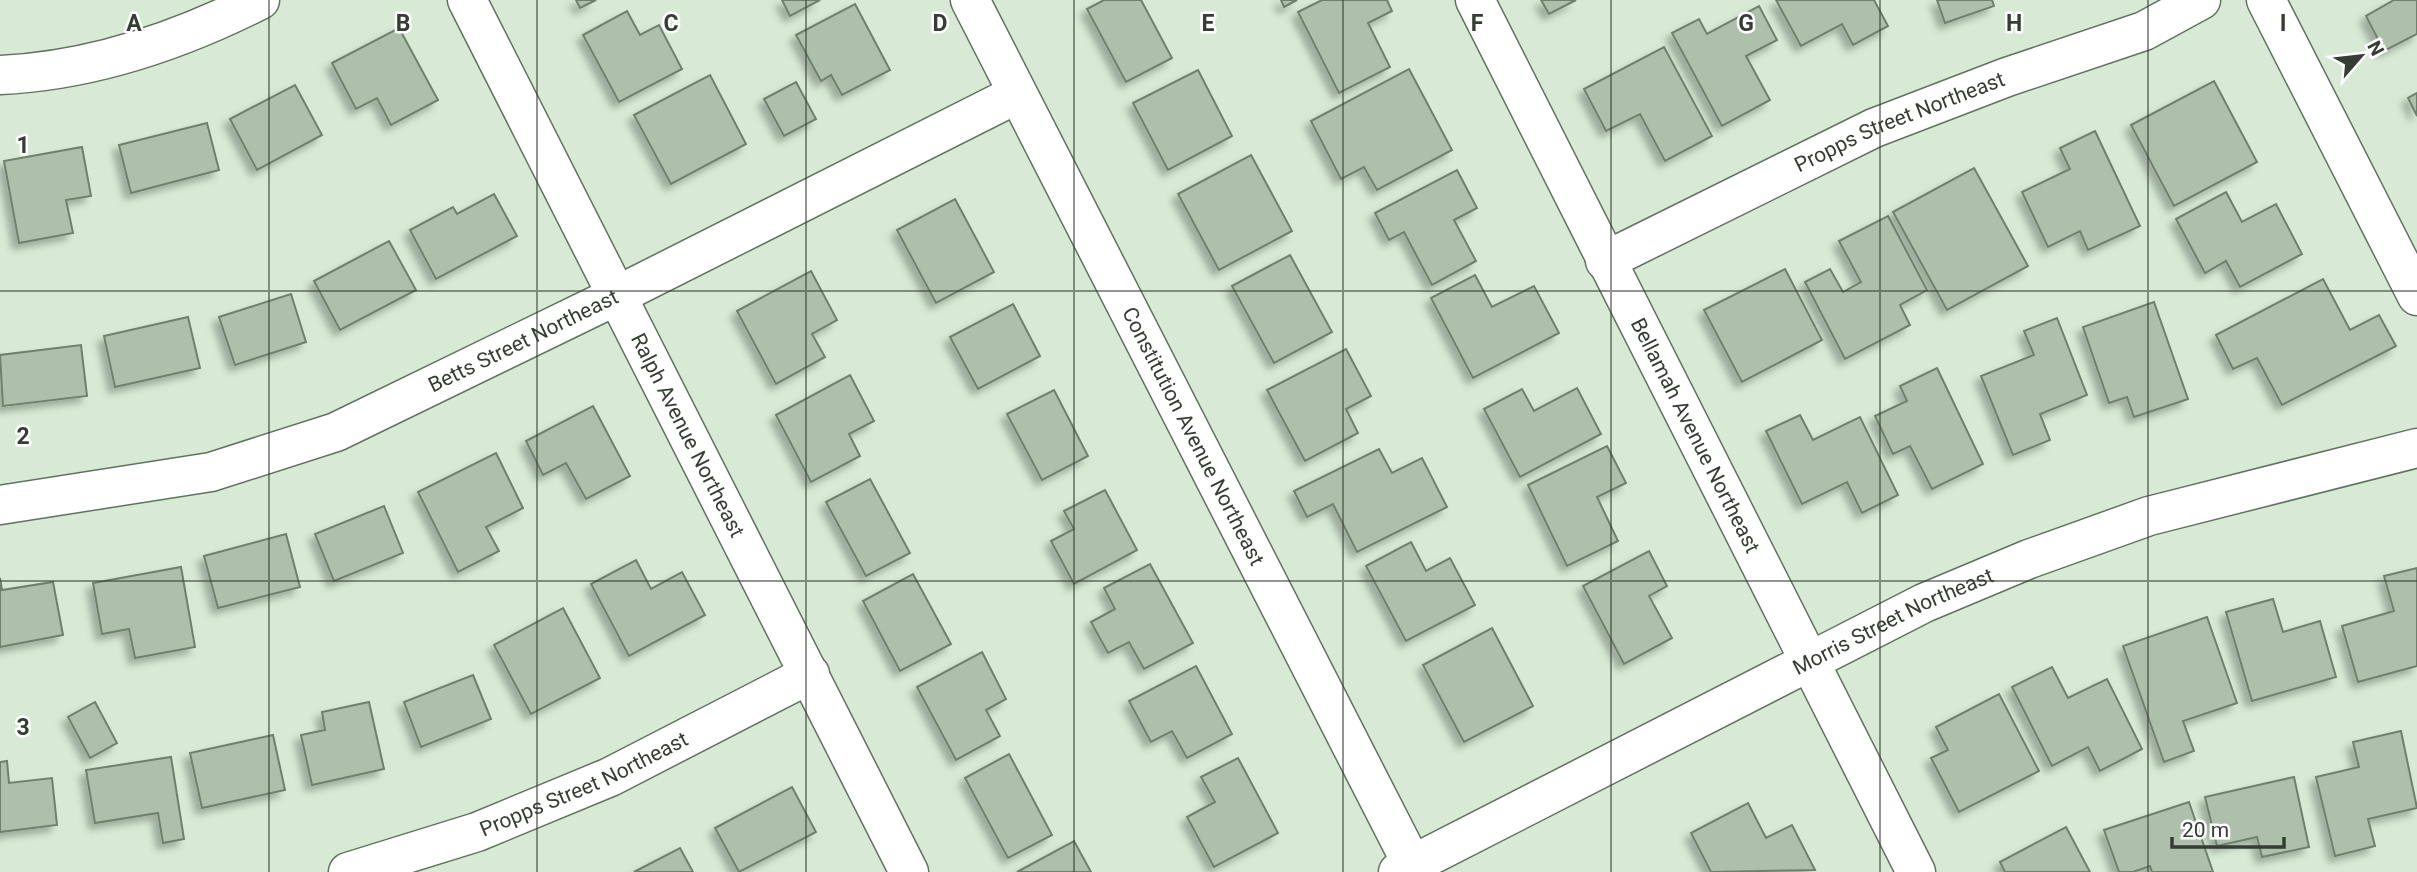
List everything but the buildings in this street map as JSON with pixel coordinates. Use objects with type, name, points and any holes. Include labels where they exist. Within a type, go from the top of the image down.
[{"type":"street","points":[[0,75],[90,64],[205,28],[260,0]]},
{"type":"street","name":"Ralph Avenue Northeast","points":[[467,0],[909,872]]},
{"type":"street","name":"Constitution Avenue Northeast","points":[[970,0],[1409,870]]},
{"type":"street","name":"Bellamah Avenue Northeast","points":[[1475,0],[1916,872]]},
{"type":"street","name":"Propps Street Northeast","points":[[1605,261],[1874,128],[2007,77],[2144,31],[2201,0]]},
{"type":"street","points":[[2266,0],[2417,296]]},
{"type":"street","name":"Betts Street Northeast","points":[[0,505],[211,472],[336,432],[618,295],[1017,94]]},
{"type":"street","name":"Morris Street Northeast","points":[[1409,870],[1924,603],[2029,559],[2149,516],[2417,448]]},
{"type":"street","name":"Propps Street Northeast","points":[[348,872],[477,832],[610,777],[810,674]]}]
